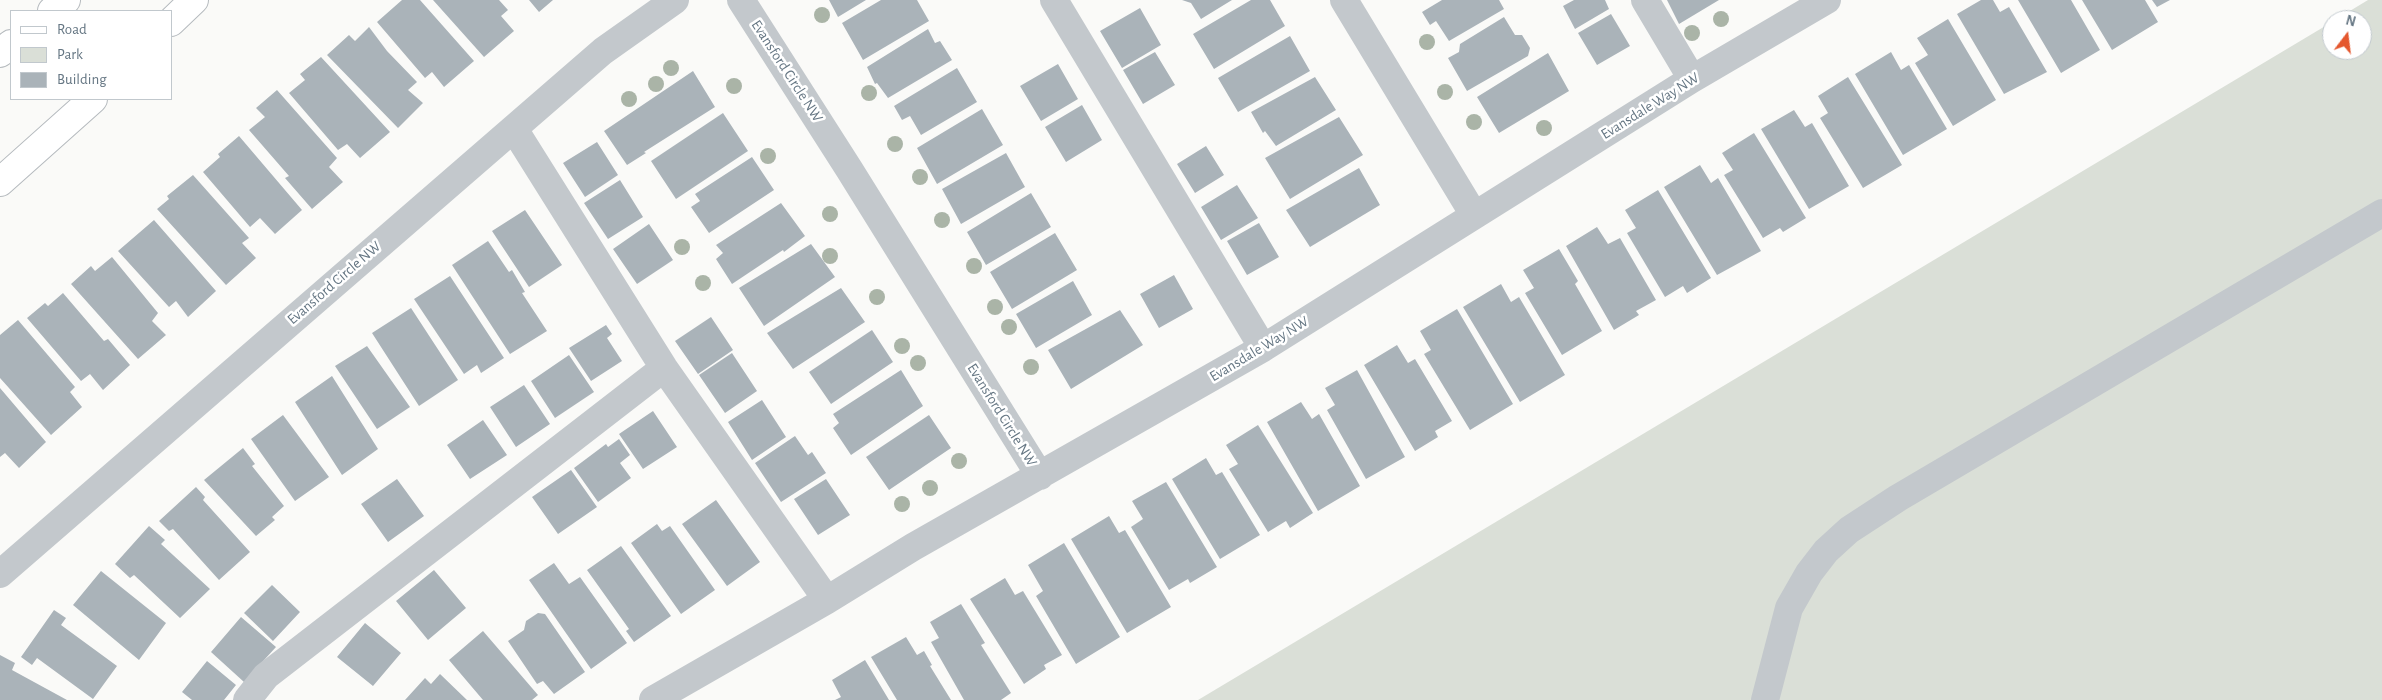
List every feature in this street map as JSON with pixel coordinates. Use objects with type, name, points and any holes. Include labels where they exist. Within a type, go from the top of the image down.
[{"type":"main road","points":[[53,10],[66,0]]},
{"type":"main road","points":[[172,21],[194,0]]},
{"type":"main road","points":[[0,54],[10,45]]},
{"type":"main road","points":[[0,182],[92,100]]},
{"type":"street","name":"Evansford Circle NW","points":[[0,574],[602,51],[675,0]]},
{"type":"street","name":"Evansford Circle NW","points":[[653,700],[827,600],[914,547],[1040,476],[849,169],[741,0]]},
{"type":"street","points":[[1054,0],[1263,348]]},
{"type":"street","points":[[1344,0],[1474,215]]},
{"type":"street","points":[[1645,0],[1692,80]]},
{"type":"street","name":"Evansdale Way NW","points":[[1040,476],[1263,348],[1692,80],[1826,0]]},
{"type":"street","points":[[514,129],[664,368],[827,600]]},
{"type":"street","points":[[1764,700],[1790,608],[1808,573],[1826,551],[1849,530],[1898,498],[2382,213]]},
{"type":"street","points":[[247,700],[266,676],[664,368]]},
{"type":"green space","points":[[2368,0],[2382,0],[2382,700],[1198,700],[2322,28],[2322,60],[2372,60],[2372,10],[2352,10]]},
{"type":"building","points":[[402,0],[420,0],[474,61],[444,87],[432,72],[425,78],[377,22]]},
{"type":"building","points":[[433,0],[499,0],[508,10],[501,16],[514,31],[484,57]]},
{"type":"building","points":[[529,0],[553,0],[539,12]]},
{"type":"building","points":[[829,0],[866,0],[838,17]]},
{"type":"building","points":[[881,0],[917,0],[929,21],[863,60],[842,23]]},
{"type":"building","points":[[1182,0],[1232,0],[1201,19],[1191,3]]},
{"type":"building","points":[[1251,0],[1270,0],[1285,26],[1214,69],[1193,34]]},
{"type":"building","points":[[1442,0],[1499,0],[1504,9],[1449,41],[1436,21],[1430,25],[1422,12]]},
{"type":"building","points":[[1574,0],[1605,0],[1609,9],[1575,29],[1563,6]]},
{"type":"building","points":[[1667,0],[1719,0],[1679,24]]},
{"type":"building","points":[[1981,0],[1993,0],[2000,12],[2009,7],[2047,72],[2004,94],[1957,14]]},
{"type":"building","points":[[2018,0],[2071,0],[2100,50],[2061,73]]},
{"type":"building","points":[[2082,0],[2145,0],[2158,22],[2112,50]]},
{"type":"building","points":[[2152,0],[2170,0],[2157,7]]},
{"type":"building","points":[[1140,8],[1161,45],[1122,68],[1100,31]]},
{"type":"building","points":[[1611,14],[1630,46],[1597,65],[1578,33]]},
{"type":"building","points":[[1504,17],[1515,35],[1522,35],[1530,48],[1528,56],[1467,91],[1448,58],[1459,52],[1460,44]]},
{"type":"building","points":[[1948,19],[1996,100],[1953,126],[1915,63],[1928,55],[1917,38]]},
{"type":"building","points":[[369,27],[387,51],[417,82],[408,90],[423,103],[398,128],[327,55],[349,35],[355,41]]},
{"type":"building","points":[[928,29],[935,43],[940,41],[952,60],[888,98],[877,83],[875,84],[867,67]]},
{"type":"building","points":[[1290,36],[1310,71],[1238,112],[1218,78]]},
{"type":"building","points":[[1155,52],[1175,85],[1143,104],[1123,70]]},
{"type":"building","points":[[1891,52],[1901,70],[1909,65],[1947,129],[1903,155],[1855,74]]},
{"type":"building","points":[[1548,53],[1569,91],[1499,133],[1477,97]]},
{"type":"building","points":[[321,57],[390,132],[360,158],[347,144],[338,150],[289,93],[305,80],[300,74]]},
{"type":"building","points":[[1058,64],[1078,99],[1041,121],[1020,86]]},
{"type":"building","points":[[957,68],[977,102],[921,135],[910,116],[902,120],[894,106]]},
{"type":"building","points":[[693,71],[715,107],[627,165],[604,131]]},
{"type":"building","points":[[1315,77],[1336,110],[1276,146],[1265,131],[1263,133],[1251,112]]},
{"type":"building","points":[[1848,77],[1902,165],[1863,188],[1820,118],[1828,113],[1818,96]]},
{"type":"building","points":[[277,90],[337,158],[329,167],[343,182],[312,209],[285,178],[289,176],[249,130],[265,117],[256,108]]},
{"type":"building","points":[[1082,105],[1102,140],[1066,162],[1045,127]]},
{"type":"building","points":[[982,109],[1003,145],[937,184],[917,148]]},
{"type":"building","points":[[1794,110],[1805,127],[1812,123],[1849,186],[1809,209],[1761,129]]},
{"type":"building","points":[[723,113],[748,151],[676,199],[651,161]]},
{"type":"building","points":[[1339,117],[1363,155],[1290,199],[1265,158]]},
{"type":"building","points":[[1754,133],[1806,218],[1783,232],[1780,228],[1763,238],[1724,175],[1733,170],[1722,153]]},
{"type":"building","points":[[239,136],[302,210],[275,234],[260,218],[250,227],[203,172],[220,157],[218,154]]},
{"type":"building","points":[[597,142],[618,175],[585,197],[563,163]]},
{"type":"building","points":[[1206,146],[1224,175],[1195,193],[1177,164]]},
{"type":"building","points":[[1006,153],[1025,187],[961,224],[942,189]]},
{"type":"building","points":[[752,157],[774,190],[709,233],[691,207],[700,201],[695,194]]},
{"type":"building","points":[[1700,165],[1711,183],[1718,178],[1761,251],[1717,275],[1664,187]]},
{"type":"building","points":[[1359,168],[1380,205],[1310,247],[1286,210]]},
{"type":"building","points":[[193,175],[249,238],[242,243],[256,258],[226,285],[157,209],[169,199],[167,196]]},
{"type":"building","points":[[620,180],[643,217],[608,239],[584,203]]},
{"type":"building","points":[[1237,185],[1258,218],[1221,240],[1201,207]]},
{"type":"building","points":[[1658,190],[1711,278],[1687,293],[1683,286],[1665,297],[1627,233],[1636,228],[1625,210]]},
{"type":"building","points":[[1031,193],[1051,227],[986,265],[967,232]]},
{"type":"building","points":[[781,203],[805,236],[784,252],[783,250],[732,284],[716,259],[723,253],[716,245]]},
{"type":"building","points":[[525,210],[562,265],[529,287],[492,231]]},
{"type":"building","points":[[154,220],[216,291],[188,317],[176,301],[169,307],[118,251]]},
{"type":"building","points":[[1259,223],[1279,257],[1247,275],[1227,241]]},
{"type":"building","points":[[649,224],[673,260],[637,284],[613,249]]},
{"type":"building","points":[[1597,227],[1608,244],[1620,238],[1656,300],[1636,311],[1639,315],[1614,330],[1566,246]]},
{"type":"building","points":[[1055,233],[1077,270],[1012,309],[990,272]]},
{"type":"building","points":[[488,241],[509,272],[512,270],[525,292],[522,293],[547,331],[510,354],[452,265]]},
{"type":"building","points":[[811,244],[835,277],[764,326],[739,288]]},
{"type":"building","points":[[1559,249],[1578,281],[1575,284],[1602,331],[1562,355],[1525,293],[1534,288],[1523,270]]},
{"type":"building","points":[[112,257],[158,313],[152,321],[166,335],[138,359],[71,284],[91,266],[95,271]]},
{"type":"building","points":[[1174,275],[1193,309],[1159,328],[1140,294]]},
{"type":"building","points":[[450,276],[504,358],[481,373],[477,365],[464,374],[414,299]]},
{"type":"building","points":[[1073,281],[1092,315],[1036,348],[1016,314]]},
{"type":"building","points":[[1501,284],[1511,302],[1519,297],[1565,375],[1520,402],[1463,307]]},
{"type":"building","points":[[841,288],[865,322],[793,369],[767,333]]},
{"type":"building","points":[[63,293],[104,341],[108,339],[130,365],[103,390],[90,374],[81,381],[27,318],[45,303],[48,306]]},
{"type":"building","points":[[411,308],[458,380],[419,406],[372,333]]},
{"type":"building","points":[[1457,309],[1513,404],[1470,430],[1424,354],[1431,350],[1420,331]]},
{"type":"building","points":[[1120,310],[1143,345],[1071,389],[1048,350]]},
{"type":"building","points":[[711,317],[733,350],[698,374],[675,341]]},
{"type":"building","points":[[18,320],[75,387],[70,392],[82,407],[51,435],[0,378],[0,335]]},
{"type":"building","points":[[606,325],[612,334],[607,338],[622,361],[591,381],[569,348]]},
{"type":"building","points":[[872,330],[893,362],[831,404],[809,372]]},
{"type":"building","points":[[1397,345],[1408,363],[1415,359],[1452,421],[1435,431],[1438,437],[1415,451],[1364,365]]},
{"type":"building","points":[[367,346],[410,407],[377,429],[335,366]]},
{"type":"building","points":[[732,353],[757,391],[725,413],[699,375]]},
{"type":"building","points":[[569,355],[594,392],[555,418],[531,381]]},
{"type":"building","points":[[901,370],[923,406],[851,455],[833,428],[839,423],[833,414]]},
{"type":"building","points":[[1357,370],[1405,457],[1366,479],[1327,410],[1335,405],[1325,388]]},
{"type":"building","points":[[332,376],[378,449],[342,475],[295,402]]},
{"type":"building","points":[[524,385],[550,424],[516,447],[490,407]]},
{"type":"building","points":[[0,388],[46,442],[19,468],[5,453],[0,457]]},
{"type":"building","points":[[762,400],[786,437],[752,460],[728,422]]},
{"type":"building","points":[[1301,402],[1312,419],[1319,414],[1360,486],[1318,511],[1267,422]]},
{"type":"building","points":[[653,411],[677,447],[643,469],[619,434]]},
{"type":"building","points":[[283,415],[329,477],[295,501],[251,439]]},
{"type":"building","points":[[929,415],[951,448],[889,490],[866,457]]},
{"type":"building","points":[[483,420],[507,455],[470,479],[447,445]]},
{"type":"building","points":[[1258,425],[1313,513],[1290,528],[1286,521],[1268,532],[1229,469],[1238,464],[1226,445]]},
{"type":"building","points":[[795,436],[808,455],[812,452],[826,473],[781,502],[755,463]]},
{"type":"building","points":[[619,439],[630,455],[620,463],[631,478],[598,502],[574,468],[606,444],[608,447]]},
{"type":"building","points":[[243,448],[255,464],[252,466],[284,506],[272,517],[275,520],[256,536],[204,480]]},
{"type":"building","points":[[1206,458],[1216,475],[1222,472],[1260,535],[1220,559],[1172,479]]},
{"type":"building","points":[[571,470],[597,507],[558,534],[532,497]]},
{"type":"building","points":[[397,479],[424,516],[388,542],[361,504]]},
{"type":"building","points":[[826,479],[850,515],[818,535],[794,499]]},
{"type":"building","points":[[1166,482],[1217,567],[1190,583],[1188,579],[1169,590],[1131,527],[1143,519],[1132,501]]},
{"type":"building","points":[[196,487],[205,497],[203,500],[250,552],[219,580],[173,529],[169,531],[159,521]]},
{"type":"building","points":[[716,500],[760,562],[727,586],[682,524]]},
{"type":"building","points":[[1109,516],[1119,533],[1125,530],[1171,607],[1127,633],[1071,539]]},
{"type":"building","points":[[657,524],[662,531],[670,526],[715,590],[681,614],[631,543]]},
{"type":"building","points":[[149,526],[165,540],[161,544],[210,589],[180,618],[134,575],[130,578],[115,564]]},
{"type":"building","points":[[1064,543],[1120,637],[1076,664],[1036,596],[1043,591],[1028,565]]},
{"type":"building","points":[[621,546],[671,616],[634,642],[626,631],[629,629],[587,570]]},
{"type":"building","points":[[554,563],[569,584],[580,577],[627,643],[591,669],[529,580]]},
{"type":"building","points":[[434,570],[466,608],[428,640],[396,601]]},
{"type":"building","points":[[101,571],[166,623],[139,660],[73,605]]},
{"type":"building","points":[[1005,578],[1015,595],[1023,591],[1062,655],[1044,665],[1046,669],[1024,684],[970,599]]},
{"type":"building","points":[[272,585],[300,612],[273,641],[244,613]]},
{"type":"building","points":[[961,604],[985,643],[981,645],[1011,693],[1001,700],[964,700],[931,642],[939,638],[930,622]]},
{"type":"building","points":[[54,610],[66,618],[61,625],[117,666],[93,699],[37,658],[32,665],[21,657]]},
{"type":"building","points":[[538,613],[545,614],[585,672],[554,694],[543,681],[537,684],[508,641],[524,630],[526,621]]},
{"type":"building","points":[[241,617],[276,647],[244,682],[211,652]]},
{"type":"building","points":[[365,623],[401,653],[373,686],[337,657]]},
{"type":"building","points":[[483,631],[538,695],[532,700],[483,700],[449,660]]},
{"type":"building","points":[[906,637],[917,655],[924,651],[932,665],[930,666],[951,700],[897,700],[871,657]]},
{"type":"building","points":[[0,655],[15,663],[12,670],[67,700],[0,700]]},
{"type":"building","points":[[865,660],[889,700],[835,700],[841,697],[832,680]]},
{"type":"building","points":[[207,661],[236,685],[224,700],[192,700],[182,692]]},
{"type":"building","points":[[440,674],[467,700],[405,700],[425,678],[431,684]]}]
